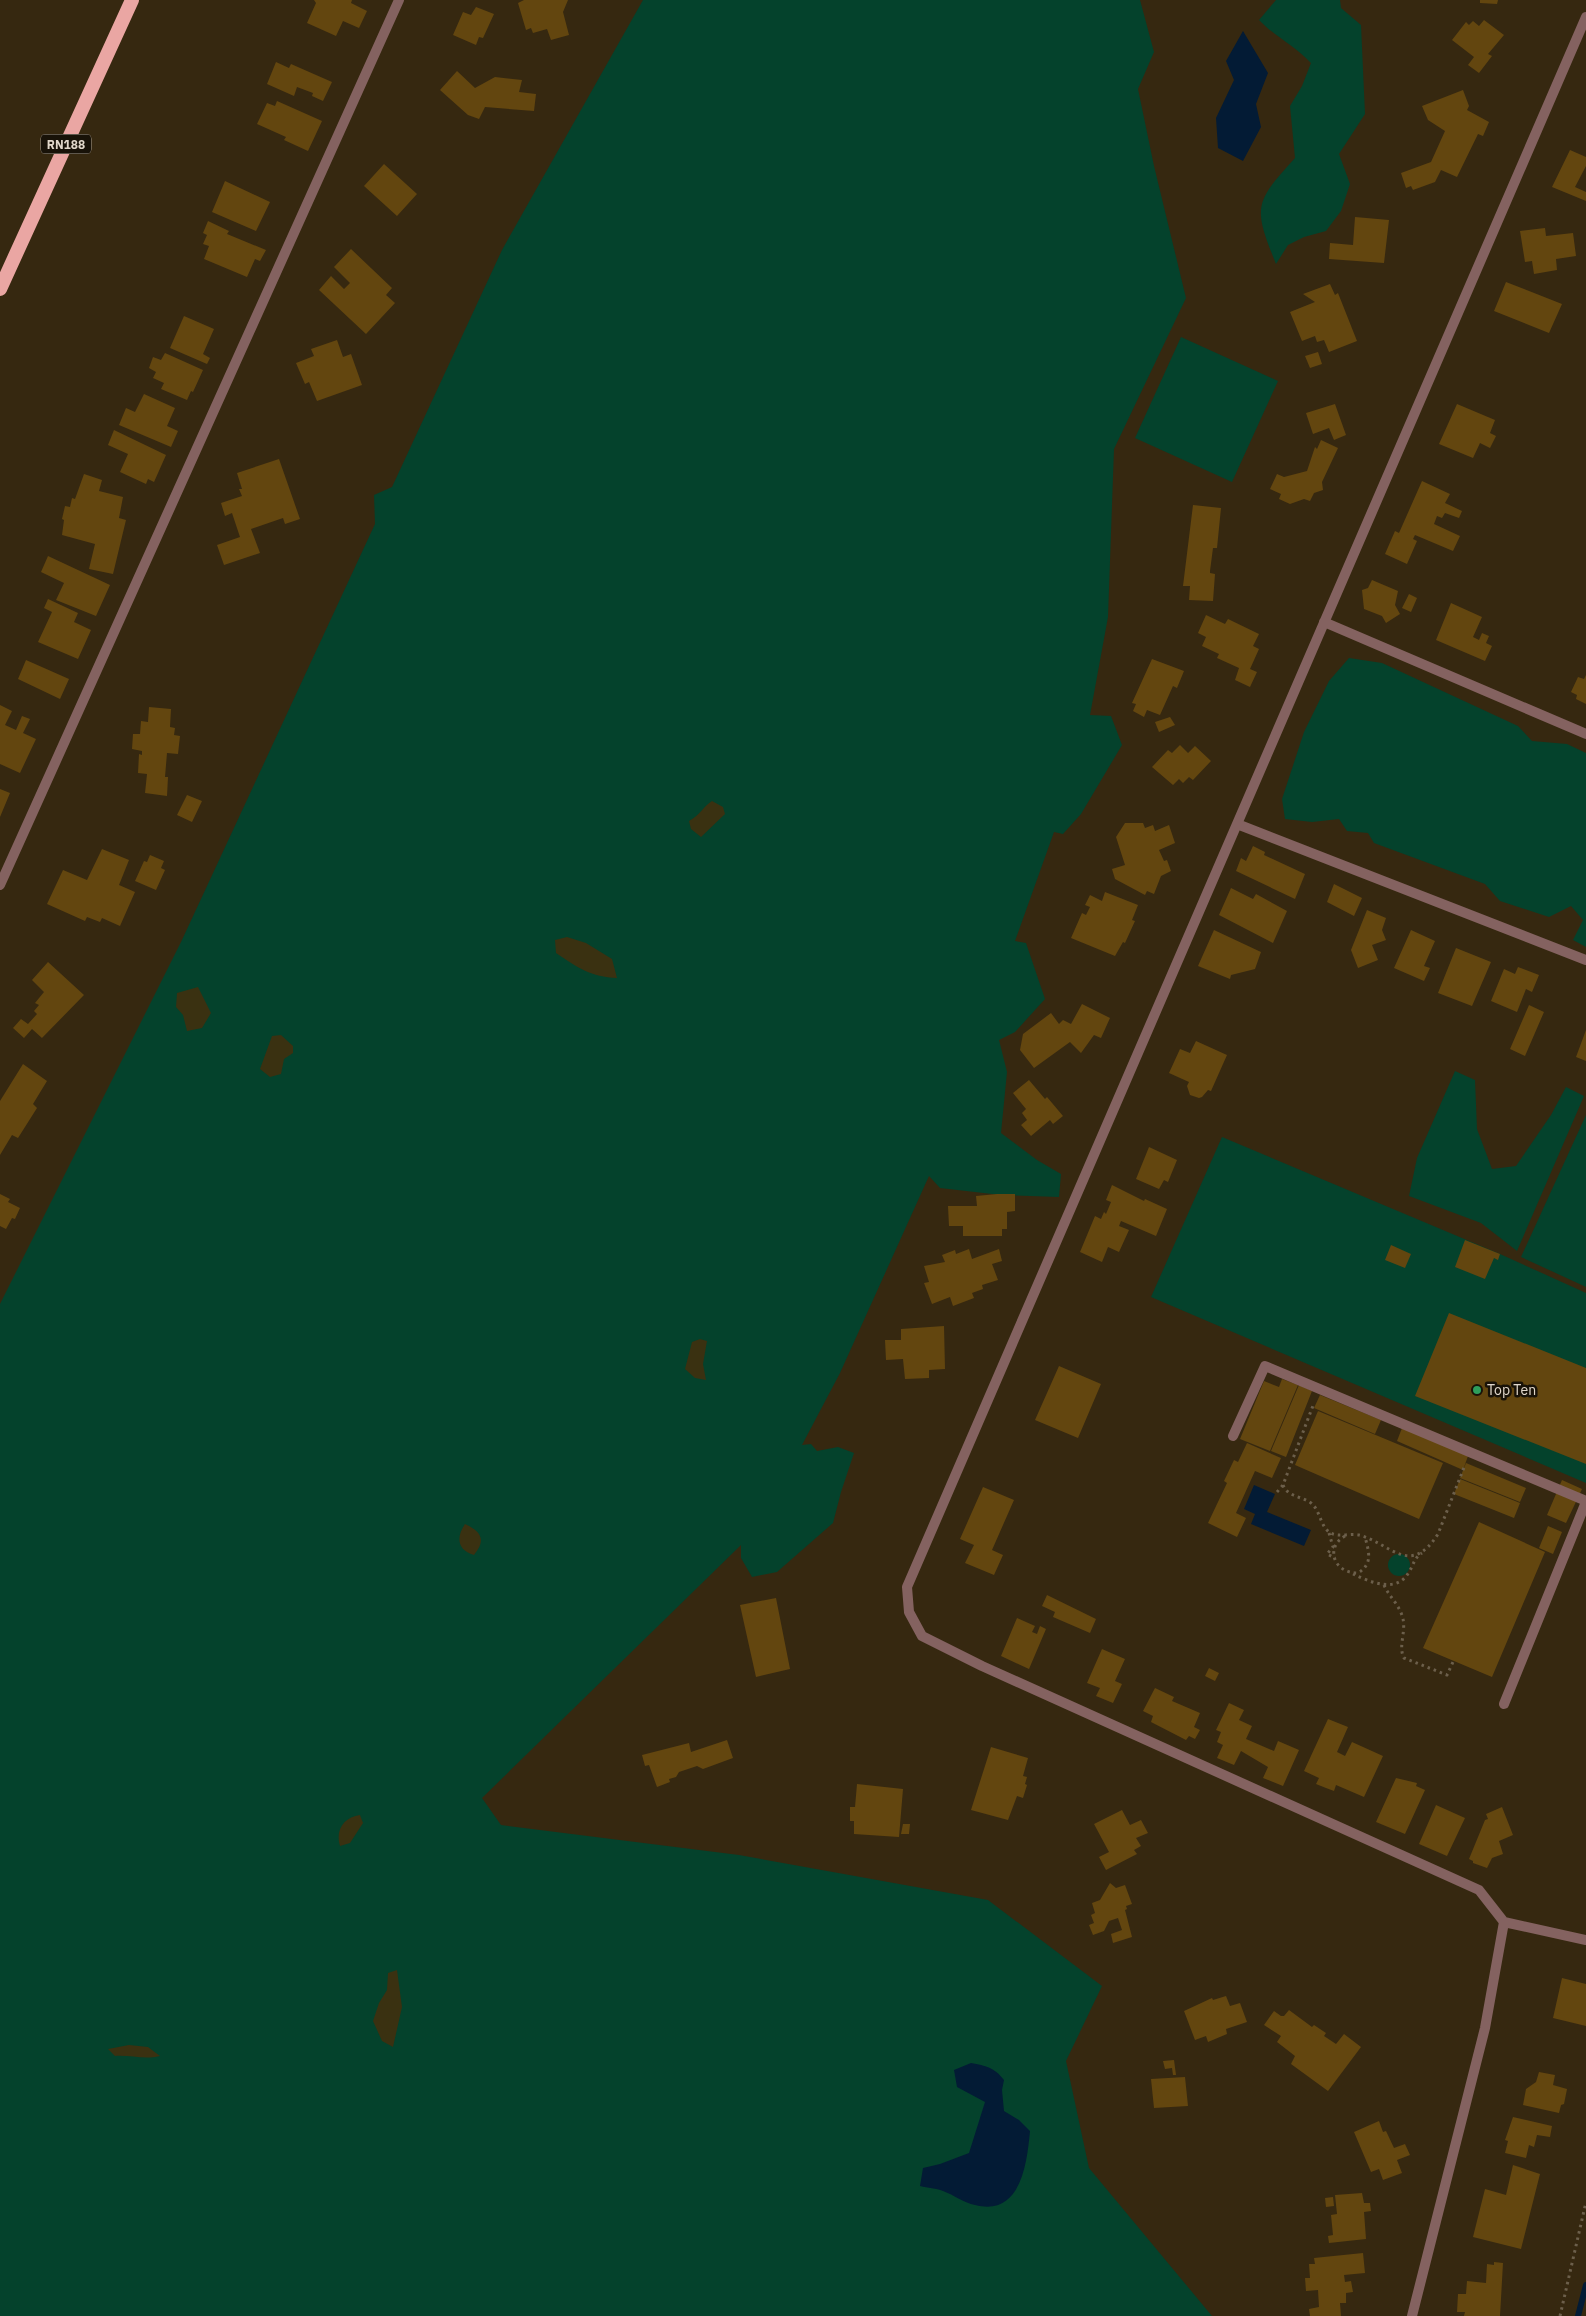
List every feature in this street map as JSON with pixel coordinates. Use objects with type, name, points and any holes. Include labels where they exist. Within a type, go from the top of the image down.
[{"type":"highway","name":"RN188","points":[[0,289],[132,0]]},
{"type":"street","points":[[0,885],[399,0]]},
{"type":"street","points":[[1586,17],[907,1587],[909,1612],[922,1636],[982,1666],[1479,1890],[1504,1922],[1586,1940]]},
{"type":"street","points":[[1324,622],[1586,734]]},
{"type":"street","points":[[1237,824],[1586,960]]},
{"type":"street","points":[[1234,1436],[1264,1366],[1586,1501],[1504,1704]]},
{"type":"street","points":[[1412,2316],[1486,2028],[1504,1922]]},
{"type":"path","points":[[1277,1492],[1283,1485],[1320,1388]]},
{"type":"path","points":[[1283,1485],[1290,1494],[1311,1503],[1329,1532],[1335,1558],[1341,1570],[1384,1585],[1404,1578],[1415,1557],[1424,1551],[1438,1534],[1470,1452]]},
{"type":"path","points":[[1329,1532],[1336,1535],[1347,1534],[1364,1537],[1397,1554],[1409,1555],[1424,1551]]},
{"type":"path","points":[[1335,1558],[1326,1554],[1340,1538],[1347,1534]]},
{"type":"path","points":[[1350,1573],[1362,1571],[1369,1561],[1369,1550],[1364,1537]]},
{"type":"path","points":[[1369,1550],[1374,1546],[1379,1546]]},
{"type":"path","points":[[1409,1555],[1413,1562]]},
{"type":"path","points":[[1362,1571],[1364,1579]]},
{"type":"path","points":[[1384,1585],[1401,1610],[1405,1636],[1401,1650],[1404,1658],[1447,1675],[1452,1662]]},
{"type":"path","points":[[1560,2316],[1586,2202]]},
{"type":"green space","points":[[643,0],[1140,0],[1154,52],[1138,89],[1154,166],[1186,298],[1114,449],[1108,617],[1090,715],[1111,716],[1122,745],[1081,814],[1063,834],[1054,832],[1015,941],[1026,943],[1045,999],[1015,1032],[999,1040],[1007,1072],[1001,1133],[1037,1160],[1061,1174],[1059,1197],[1001,1195],[940,1188],[929,1176],[840,1373],[802,1445],[811,1444],[817,1451],[838,1447],[854,1453],[833,1523],[777,1572],[752,1577],[741,1558],[741,1545],[482,1798],[501,1825],[739,1855],[988,1900],[1102,1986],[1066,2061],[1089,2168],[1212,2316],[0,2316],[0,1304],[181,942],[375,524],[374,495],[392,487],[502,250]]},
{"type":"green space","points":[[1276,0],[1340,0],[1341,8],[1361,25],[1365,114],[1339,154],[1350,184],[1341,211],[1326,231],[1304,237],[1288,245],[1276,264],[1264,230],[1261,217],[1262,207],[1265,196],[1281,173],[1295,158],[1290,106],[1302,86],[1311,63],[1259,20]]},
{"type":"green space","points":[[1181,337],[1278,381],[1232,482],[1135,438]]},
{"type":"green space","points":[[1349,658],[1382,663],[1518,726],[1532,741],[1567,744],[1586,753],[1586,947],[1573,940],[1583,920],[1571,906],[1549,917],[1500,901],[1485,884],[1374,843],[1368,833],[1347,831],[1339,819],[1312,822],[1285,819],[1282,799],[1304,732],[1329,681]]},
{"type":"green space","points":[[1455,1071],[1475,1080],[1477,1129],[1492,1169],[1516,1166],[1551,1115],[1566,1087],[1584,1096],[1517,1251],[1481,1223],[1409,1196],[1417,1158]]},
{"type":"green space","points":[[1586,1115],[1586,1287],[1521,1257]]},
{"type":"green space","name":"Top Ten","points":[[1222,1137],[1500,1254],[1586,1293],[1586,1483],[1151,1297]]},
{"type":"green space","points":[[1399,1554],[1407,1557],[1410,1565],[1407,1573],[1399,1576],[1391,1573],[1388,1565],[1391,1557]]},
{"type":"sand","points":[[712,801],[723,807],[725,814],[701,837],[691,829],[689,821]]},
{"type":"sand","points":[[567,937],[586,943],[612,959],[617,978],[592,974],[556,953],[555,940]]},
{"type":"sand","points":[[198,987],[211,1013],[202,1028],[187,1031],[183,1015],[176,1007],[177,993]]},
{"type":"sand","points":[[281,1035],[293,1046],[293,1053],[284,1059],[281,1074],[270,1077],[260,1069],[272,1036]]},
{"type":"sand","points":[[700,1339],[707,1341],[703,1364],[706,1380],[695,1378],[685,1369],[692,1342]]},
{"type":"sand","points":[[465,1524],[475,1530],[480,1537],[480,1545],[474,1555],[468,1553],[461,1546],[459,1538]]},
{"type":"sand","points":[[360,1815],[363,1823],[350,1843],[340,1846],[339,1835],[342,1825],[349,1818]]},
{"type":"sand","points":[[397,1970],[402,2007],[393,2047],[382,2041],[373,2021],[379,2003],[387,1990],[388,1973]]},
{"type":"sand","points":[[129,2045],[148,2047],[160,2056],[149,2058],[115,2056],[108,2049]]},
{"type":"water","points":[[1243,31],[1268,73],[1256,104],[1261,127],[1243,161],[1218,148],[1216,118],[1234,80],[1226,61]]},
{"type":"water","points":[[1254,1485],[1275,1494],[1267,1512],[1311,1530],[1304,1546],[1251,1524],[1255,1514],[1244,1509]]},
{"type":"water","points":[[971,2063],[997,2072],[1004,2080],[1002,2090],[1004,2111],[1019,2120],[1030,2131],[1027,2158],[1019,2184],[1012,2195],[1003,2203],[990,2207],[971,2204],[940,2190],[920,2186],[923,2168],[969,2153],[985,2102],[957,2087],[954,2070]]},
{"type":"building","points":[[314,0],[352,0],[351,3],[367,11],[359,28],[343,21],[336,36],[307,23],[316,3]]},
{"type":"building","points":[[524,0],[568,0],[563,12],[569,35],[551,40],[547,29],[533,33],[531,28],[526,30],[518,3]]},
{"type":"building","points":[[1480,0],[1498,0],[1497,4],[1480,3]]},
{"type":"building","points":[[476,7],[494,14],[483,38],[479,37],[476,45],[453,35],[463,12],[471,15]]},
{"type":"building","points":[[1484,20],[1504,35],[1488,54],[1492,56],[1479,73],[1468,65],[1474,57],[1452,40],[1466,22],[1469,25],[1473,21],[1479,26]]},
{"type":"building","points":[[276,62],[289,68],[291,64],[332,82],[323,101],[312,96],[313,93],[297,87],[294,96],[267,84]]},
{"type":"building","points":[[457,71],[475,88],[495,77],[522,80],[519,92],[536,94],[534,111],[485,107],[479,119],[468,115],[440,90]]},
{"type":"building","points":[[1463,90],[1469,106],[1467,110],[1489,122],[1483,136],[1478,134],[1457,177],[1441,170],[1435,182],[1413,190],[1411,186],[1406,188],[1401,173],[1431,162],[1445,131],[1428,120],[1422,106]]},
{"type":"building","points":[[277,101],[322,121],[308,151],[284,140],[286,137],[257,124],[267,103],[275,106]]},
{"type":"building","points":[[1570,150],[1586,157],[1586,166],[1575,187],[1586,192],[1586,201],[1552,187]]},
{"type":"building","points":[[384,164],[417,194],[397,216],[364,186]]},
{"type":"building","points":[[225,181],[270,202],[256,231],[212,212]]},
{"type":"building","points":[[1355,217],[1389,220],[1384,263],[1329,259],[1330,243],[1353,245]]},
{"type":"building","points":[[208,221],[229,231],[227,234],[266,250],[260,261],[255,259],[247,277],[204,259],[209,246],[203,244],[207,235],[203,233]]},
{"type":"building","points":[[1545,228],[1546,236],[1573,233],[1576,256],[1556,259],[1557,270],[1534,274],[1532,261],[1525,262],[1520,231]]},
{"type":"building","points":[[351,249],[392,288],[386,295],[395,303],[366,334],[319,290],[331,276],[344,289],[350,283],[334,267]]},
{"type":"building","points":[[1506,282],[1562,304],[1549,333],[1494,311]]},
{"type":"building","points":[[1330,284],[1335,295],[1338,293],[1357,341],[1329,352],[1324,340],[1317,342],[1315,336],[1302,341],[1290,312],[1315,302],[1303,294]]},
{"type":"building","points":[[184,316],[214,329],[203,354],[210,358],[207,364],[170,348]]},
{"type":"building","points":[[337,340],[343,357],[351,354],[362,385],[317,401],[309,382],[305,384],[296,363],[314,356],[311,349]]},
{"type":"building","points":[[1318,352],[1322,364],[1310,368],[1305,356]]},
{"type":"building","points":[[165,353],[203,370],[193,392],[191,391],[187,400],[161,389],[164,383],[153,378],[156,372],[149,368],[153,357],[161,360]]},
{"type":"building","points":[[144,394],[175,408],[167,426],[178,431],[171,447],[119,425],[126,408],[135,412]]},
{"type":"building","points":[[1335,404],[1346,435],[1334,440],[1329,428],[1313,434],[1306,413]]},
{"type":"building","points":[[1457,404],[1495,420],[1490,433],[1496,436],[1490,448],[1480,443],[1473,458],[1439,444]]},
{"type":"building","points":[[114,430],[166,455],[154,482],[148,479],[146,484],[120,472],[128,454],[108,445]]},
{"type":"building","points":[[1321,440],[1338,448],[1322,482],[1323,490],[1314,493],[1310,501],[1304,499],[1290,504],[1279,499],[1281,494],[1270,489],[1277,474],[1284,477],[1307,471],[1315,447],[1317,449]]},
{"type":"building","points":[[279,459],[300,519],[285,524],[283,518],[251,529],[260,553],[224,565],[217,545],[240,537],[232,513],[225,516],[221,503],[242,496],[237,473]]},
{"type":"building","points":[[84,474],[102,480],[99,491],[123,497],[119,518],[126,520],[113,574],[89,569],[95,544],[62,535],[64,520],[62,519],[65,506],[70,507],[72,498],[75,499]]},
{"type":"building","points":[[1422,481],[1450,494],[1445,503],[1462,511],[1459,518],[1445,513],[1442,518],[1437,516],[1434,524],[1460,536],[1453,551],[1415,535],[1413,539],[1417,541],[1407,564],[1385,554],[1395,531],[1399,533]]},
{"type":"building","points":[[1193,505],[1221,508],[1217,548],[1213,548],[1210,571],[1210,573],[1215,574],[1213,601],[1189,600],[1190,586],[1183,586]]},
{"type":"building","points":[[48,556],[110,585],[96,616],[56,600],[64,583],[41,572]]},
{"type":"building","points":[[1372,580],[1398,591],[1395,605],[1400,614],[1386,623],[1382,616],[1364,609],[1362,590],[1368,588]]},
{"type":"building","points":[[1409,594],[1417,598],[1411,612],[1402,608]]},
{"type":"building","points":[[48,599],[78,613],[74,622],[91,630],[78,659],[38,642],[52,612],[44,608]]},
{"type":"building","points":[[1451,603],[1482,617],[1473,637],[1479,640],[1482,633],[1489,636],[1486,643],[1492,646],[1485,661],[1436,640]]},
{"type":"building","points":[[1206,615],[1225,624],[1228,619],[1259,634],[1253,646],[1259,649],[1250,669],[1257,672],[1250,687],[1235,680],[1239,668],[1217,658],[1219,654],[1202,646],[1206,637],[1198,633]]},
{"type":"building","points":[[1152,659],[1184,671],[1177,688],[1173,686],[1160,715],[1147,710],[1144,717],[1133,711],[1136,704],[1132,703]]},
{"type":"building","points":[[26,660],[69,679],[60,699],[18,679]]},
{"type":"building","points":[[1586,675],[1586,704],[1576,699],[1577,695],[1571,692],[1578,677],[1584,679]]},
{"type":"building","points":[[0,705],[12,711],[5,725],[16,730],[22,716],[30,719],[23,733],[36,739],[20,773],[0,764]]},
{"type":"building","points":[[149,707],[171,709],[170,727],[175,728],[174,735],[180,736],[178,754],[167,753],[165,777],[168,777],[167,796],[145,793],[147,774],[138,773],[139,754],[142,755],[142,751],[132,749],[133,734],[140,734],[141,721],[148,722]]},
{"type":"building","points":[[1170,717],[1175,725],[1159,732],[1155,722]]},
{"type":"building","points":[[1180,745],[1188,753],[1195,746],[1211,761],[1193,780],[1189,777],[1183,783],[1179,779],[1173,785],[1152,767],[1168,750],[1172,753]]},
{"type":"building","points":[[0,789],[10,793],[0,817]]},
{"type":"building","points":[[187,795],[202,801],[192,822],[177,815]]},
{"type":"building","points":[[1125,823],[1143,823],[1145,828],[1153,825],[1155,831],[1169,825],[1175,843],[1159,850],[1164,861],[1167,860],[1171,871],[1161,876],[1154,894],[1147,891],[1145,895],[1115,879],[1112,869],[1125,865],[1116,837]]},
{"type":"building","points":[[1253,846],[1265,852],[1264,855],[1305,874],[1295,899],[1236,871],[1241,858],[1246,861]]},
{"type":"building","points":[[102,849],[129,860],[119,885],[135,892],[120,926],[102,918],[100,922],[87,917],[85,921],[47,904],[63,870],[87,880]]},
{"type":"building","points":[[150,855],[164,861],[161,868],[165,870],[156,890],[135,881],[144,861],[147,862]]},
{"type":"building","points":[[1334,884],[1362,898],[1354,916],[1327,902]]},
{"type":"building","points":[[1231,888],[1253,899],[1256,894],[1287,911],[1273,943],[1219,915]]},
{"type":"building","points":[[1105,892],[1138,905],[1132,920],[1135,921],[1125,943],[1123,942],[1115,956],[1071,938],[1082,913],[1086,915],[1090,907],[1085,905],[1090,895],[1102,901]]},
{"type":"building","points":[[1367,910],[1386,918],[1382,930],[1386,940],[1372,945],[1378,960],[1358,968],[1351,950]]},
{"type":"building","points":[[1214,930],[1261,952],[1255,969],[1231,975],[1230,979],[1198,966]]},
{"type":"building","points":[[1411,930],[1435,941],[1424,966],[1430,968],[1424,981],[1394,968]]},
{"type":"building","points":[[1456,948],[1491,962],[1472,1006],[1438,993]]},
{"type":"building","points":[[48,962],[84,995],[42,1038],[32,1029],[24,1038],[13,1028],[21,1019],[28,1024],[37,1014],[34,1011],[39,1005],[35,1003],[44,992],[32,980]]},
{"type":"building","points":[[1518,967],[1539,975],[1532,992],[1526,989],[1517,1012],[1491,1001],[1504,969],[1515,974]]},
{"type":"building","points":[[1082,1004],[1110,1018],[1101,1038],[1094,1035],[1081,1053],[1070,1042],[1034,1068],[1020,1050],[1023,1034],[1051,1013],[1059,1024],[1063,1020],[1071,1024]]},
{"type":"building","points":[[1529,1005],[1544,1012],[1525,1056],[1510,1049]]},
{"type":"building","points":[[1586,1030],[1586,1061],[1576,1057]]},
{"type":"building","points":[[1196,1041],[1227,1055],[1211,1091],[1208,1090],[1199,1098],[1190,1095],[1187,1086],[1189,1082],[1169,1073],[1180,1049],[1190,1053]]},
{"type":"building","points":[[23,1064],[47,1081],[33,1104],[37,1108],[18,1138],[12,1135],[0,1155],[0,1101]]},
{"type":"building","points":[[1029,1080],[1063,1116],[1053,1124],[1050,1120],[1031,1136],[1021,1125],[1027,1120],[1022,1113],[1026,1109],[1013,1093]]},
{"type":"building","points":[[1149,1147],[1177,1160],[1168,1182],[1164,1180],[1159,1189],[1136,1179]]},
{"type":"building","points":[[1112,1185],[1144,1201],[1145,1199],[1167,1209],[1156,1236],[1121,1221],[1119,1226],[1129,1230],[1119,1252],[1108,1247],[1102,1262],[1080,1252],[1095,1216],[1101,1219],[1104,1212],[1106,1214],[1111,1202],[1106,1200]]},
{"type":"building","points":[[0,1194],[10,1199],[8,1202],[20,1208],[15,1219],[12,1218],[6,1229],[0,1226]]},
{"type":"building","points":[[1015,1194],[1015,1211],[1007,1212],[1007,1229],[1002,1229],[1002,1236],[963,1236],[963,1226],[949,1226],[948,1206],[977,1206],[976,1196]]},
{"type":"building","points":[[1465,1240],[1500,1254],[1498,1260],[1494,1258],[1485,1279],[1455,1267]]},
{"type":"building","points":[[1391,1245],[1411,1254],[1405,1268],[1385,1260]]},
{"type":"building","points":[[969,1249],[972,1259],[999,1249],[1002,1261],[992,1264],[998,1280],[982,1285],[983,1289],[972,1293],[974,1298],[953,1306],[950,1297],[932,1304],[924,1283],[929,1282],[924,1266],[945,1262],[942,1255],[955,1250],[956,1254]]},
{"type":"building","points":[[1449,1313],[1586,1368],[1586,1464],[1415,1396]]},
{"type":"building","points":[[944,1326],[945,1369],[929,1370],[929,1378],[905,1379],[903,1359],[886,1360],[885,1340],[901,1340],[901,1329]]},
{"type":"building","points":[[1059,1366],[1101,1384],[1078,1438],[1035,1420]]},
{"type":"building","points":[[1282,1379],[1298,1385],[1270,1451],[1240,1439],[1264,1381],[1279,1387]]},
{"type":"building","points":[[1299,1385],[1312,1391],[1286,1457],[1271,1451]]},
{"type":"building","points":[[1320,1395],[1381,1420],[1375,1434],[1314,1408]]},
{"type":"building","points":[[1318,1411],[1443,1463],[1419,1519],[1295,1465]]},
{"type":"building","points":[[1402,1428],[1468,1456],[1463,1470],[1397,1441]]},
{"type":"building","points":[[1247,1443],[1281,1458],[1272,1478],[1255,1471],[1236,1513],[1246,1518],[1237,1537],[1208,1523],[1227,1483],[1224,1481],[1234,1460],[1238,1462]]},
{"type":"building","points":[[1466,1463],[1526,1488],[1520,1502],[1460,1478]]},
{"type":"building","points":[[1460,1479],[1520,1503],[1514,1518],[1454,1494]]},
{"type":"building","points":[[1562,1480],[1582,1489],[1566,1523],[1547,1515]]},
{"type":"building","points":[[983,1487],[1014,1500],[992,1550],[1003,1555],[994,1575],[965,1563],[974,1545],[960,1539]]},
{"type":"building","points":[[1479,1522],[1545,1552],[1492,1677],[1423,1648]]},
{"type":"building","points":[[1548,1526],[1562,1532],[1553,1554],[1539,1548]]},
{"type":"building","points":[[1047,1595],[1096,1619],[1090,1633],[1053,1617],[1055,1612],[1042,1606]]},
{"type":"building","points":[[776,1598],[790,1669],[756,1677],[740,1605]]},
{"type":"building","points":[[1017,1618],[1035,1626],[1032,1632],[1037,1634],[1040,1626],[1046,1629],[1029,1669],[1001,1656]]},
{"type":"building","points":[[1102,1649],[1125,1659],[1115,1681],[1122,1684],[1113,1703],[1096,1696],[1100,1688],[1087,1683]]},
{"type":"building","points":[[1209,1668],[1219,1673],[1215,1681],[1205,1676]]},
{"type":"building","points":[[1155,1688],[1174,1697],[1172,1701],[1200,1713],[1194,1727],[1200,1730],[1195,1739],[1189,1736],[1186,1740],[1151,1722],[1153,1716],[1143,1711]]},
{"type":"building","points":[[1229,1703],[1244,1710],[1239,1720],[1252,1726],[1246,1739],[1274,1751],[1278,1741],[1299,1750],[1283,1786],[1263,1778],[1268,1767],[1241,1751],[1234,1765],[1217,1758],[1223,1745],[1217,1742],[1221,1732],[1216,1730]]},
{"type":"building","points":[[1328,1719],[1348,1727],[1337,1752],[1345,1756],[1352,1742],[1383,1756],[1364,1797],[1336,1785],[1334,1791],[1316,1784],[1319,1778],[1304,1771]]},
{"type":"building","points":[[727,1740],[733,1758],[703,1769],[697,1766],[679,1772],[676,1777],[669,1779],[670,1782],[657,1787],[649,1765],[645,1766],[642,1755],[689,1743],[691,1752]]},
{"type":"building","points":[[991,1747],[1028,1758],[1023,1776],[1027,1777],[1025,1784],[1027,1785],[1023,1798],[1017,1796],[1008,1820],[971,1810]]},
{"type":"building","points":[[1396,1778],[1417,1783],[1416,1786],[1425,1790],[1405,1834],[1376,1822]]},
{"type":"building","points":[[857,1784],[903,1789],[899,1837],[854,1834],[854,1821],[850,1821],[850,1807],[855,1807]]},
{"type":"building","points":[[1436,1805],[1465,1818],[1447,1856],[1419,1844]]},
{"type":"building","points":[[1502,1807],[1513,1835],[1499,1841],[1503,1854],[1492,1858],[1487,1868],[1473,1863],[1469,1859],[1485,1820],[1488,1819],[1486,1814]]},
{"type":"building","points":[[1122,1810],[1130,1825],[1141,1820],[1148,1833],[1136,1838],[1141,1846],[1134,1850],[1137,1854],[1106,1870],[1099,1857],[1109,1852],[1094,1824]]},
{"type":"building","points":[[903,1824],[910,1824],[909,1834],[901,1834]]},
{"type":"building","points":[[1110,1883],[1116,1888],[1125,1885],[1132,1904],[1126,1906],[1127,1909],[1125,1910],[1132,1937],[1113,1943],[1111,1934],[1122,1930],[1118,1918],[1109,1921],[1104,1931],[1093,1935],[1089,1925],[1094,1923],[1091,1915],[1095,1913],[1092,1903],[1100,1900]]},
{"type":"building","points":[[1562,1978],[1586,1984],[1586,2026],[1553,2018]]},
{"type":"building","points":[[1226,1996],[1230,2006],[1240,2003],[1247,2022],[1226,2029],[1227,2034],[1208,2042],[1206,2036],[1195,2040],[1184,2011],[1212,1998],[1213,2000]]},
{"type":"building","points":[[1289,2010],[1312,2027],[1314,2025],[1326,2033],[1324,2036],[1336,2044],[1344,2034],[1361,2047],[1328,2091],[1291,2064],[1295,2056],[1277,2042],[1281,2036],[1264,2025],[1274,2011],[1284,2016]]},
{"type":"building","points":[[1174,2060],[1176,2075],[1173,2075],[1172,2068],[1165,2069],[1163,2061]]},
{"type":"building","points":[[1539,2072],[1555,2075],[1553,2085],[1567,2089],[1564,2104],[1561,2105],[1559,2113],[1523,2105],[1526,2089],[1536,2082]]},
{"type":"building","points":[[1185,2077],[1188,2106],[1154,2108],[1151,2079]]},
{"type":"building","points":[[1513,2117],[1552,2126],[1550,2137],[1537,2135],[1534,2147],[1529,2145],[1526,2158],[1505,2153],[1508,2141],[1505,2140]]},
{"type":"building","points":[[1379,2121],[1383,2132],[1386,2131],[1394,2148],[1405,2144],[1410,2155],[1397,2160],[1402,2173],[1383,2180],[1379,2169],[1371,2172],[1354,2132]]},
{"type":"building","points":[[1513,2165],[1540,2174],[1521,2249],[1473,2237],[1485,2189],[1506,2195]]},
{"type":"building","points":[[1362,2193],[1364,2203],[1370,2203],[1371,2211],[1364,2212],[1366,2239],[1329,2243],[1328,2236],[1333,2235],[1331,2215],[1337,2214],[1335,2195]]},
{"type":"building","points":[[1333,2197],[1334,2206],[1326,2207],[1325,2198]]},
{"type":"building","points":[[1363,2253],[1365,2273],[1344,2275],[1345,2282],[1351,2281],[1353,2292],[1346,2293],[1346,2303],[1340,2303],[1341,2316],[1310,2316],[1309,2309],[1319,2307],[1318,2290],[1306,2291],[1305,2278],[1310,2278],[1309,2264],[1315,2264],[1314,2258]]},
{"type":"building","points":[[1494,2262],[1503,2263],[1500,2316],[1464,2316],[1465,2312],[1457,2312],[1458,2294],[1466,2294],[1467,2281],[1486,2283],[1487,2264],[1494,2265]]},
{"type":"waterway","points":[[1578,2316],[1586,2285]]},
{"type":"place","name":"Top Ten","points":[[1477,1390]]}]
